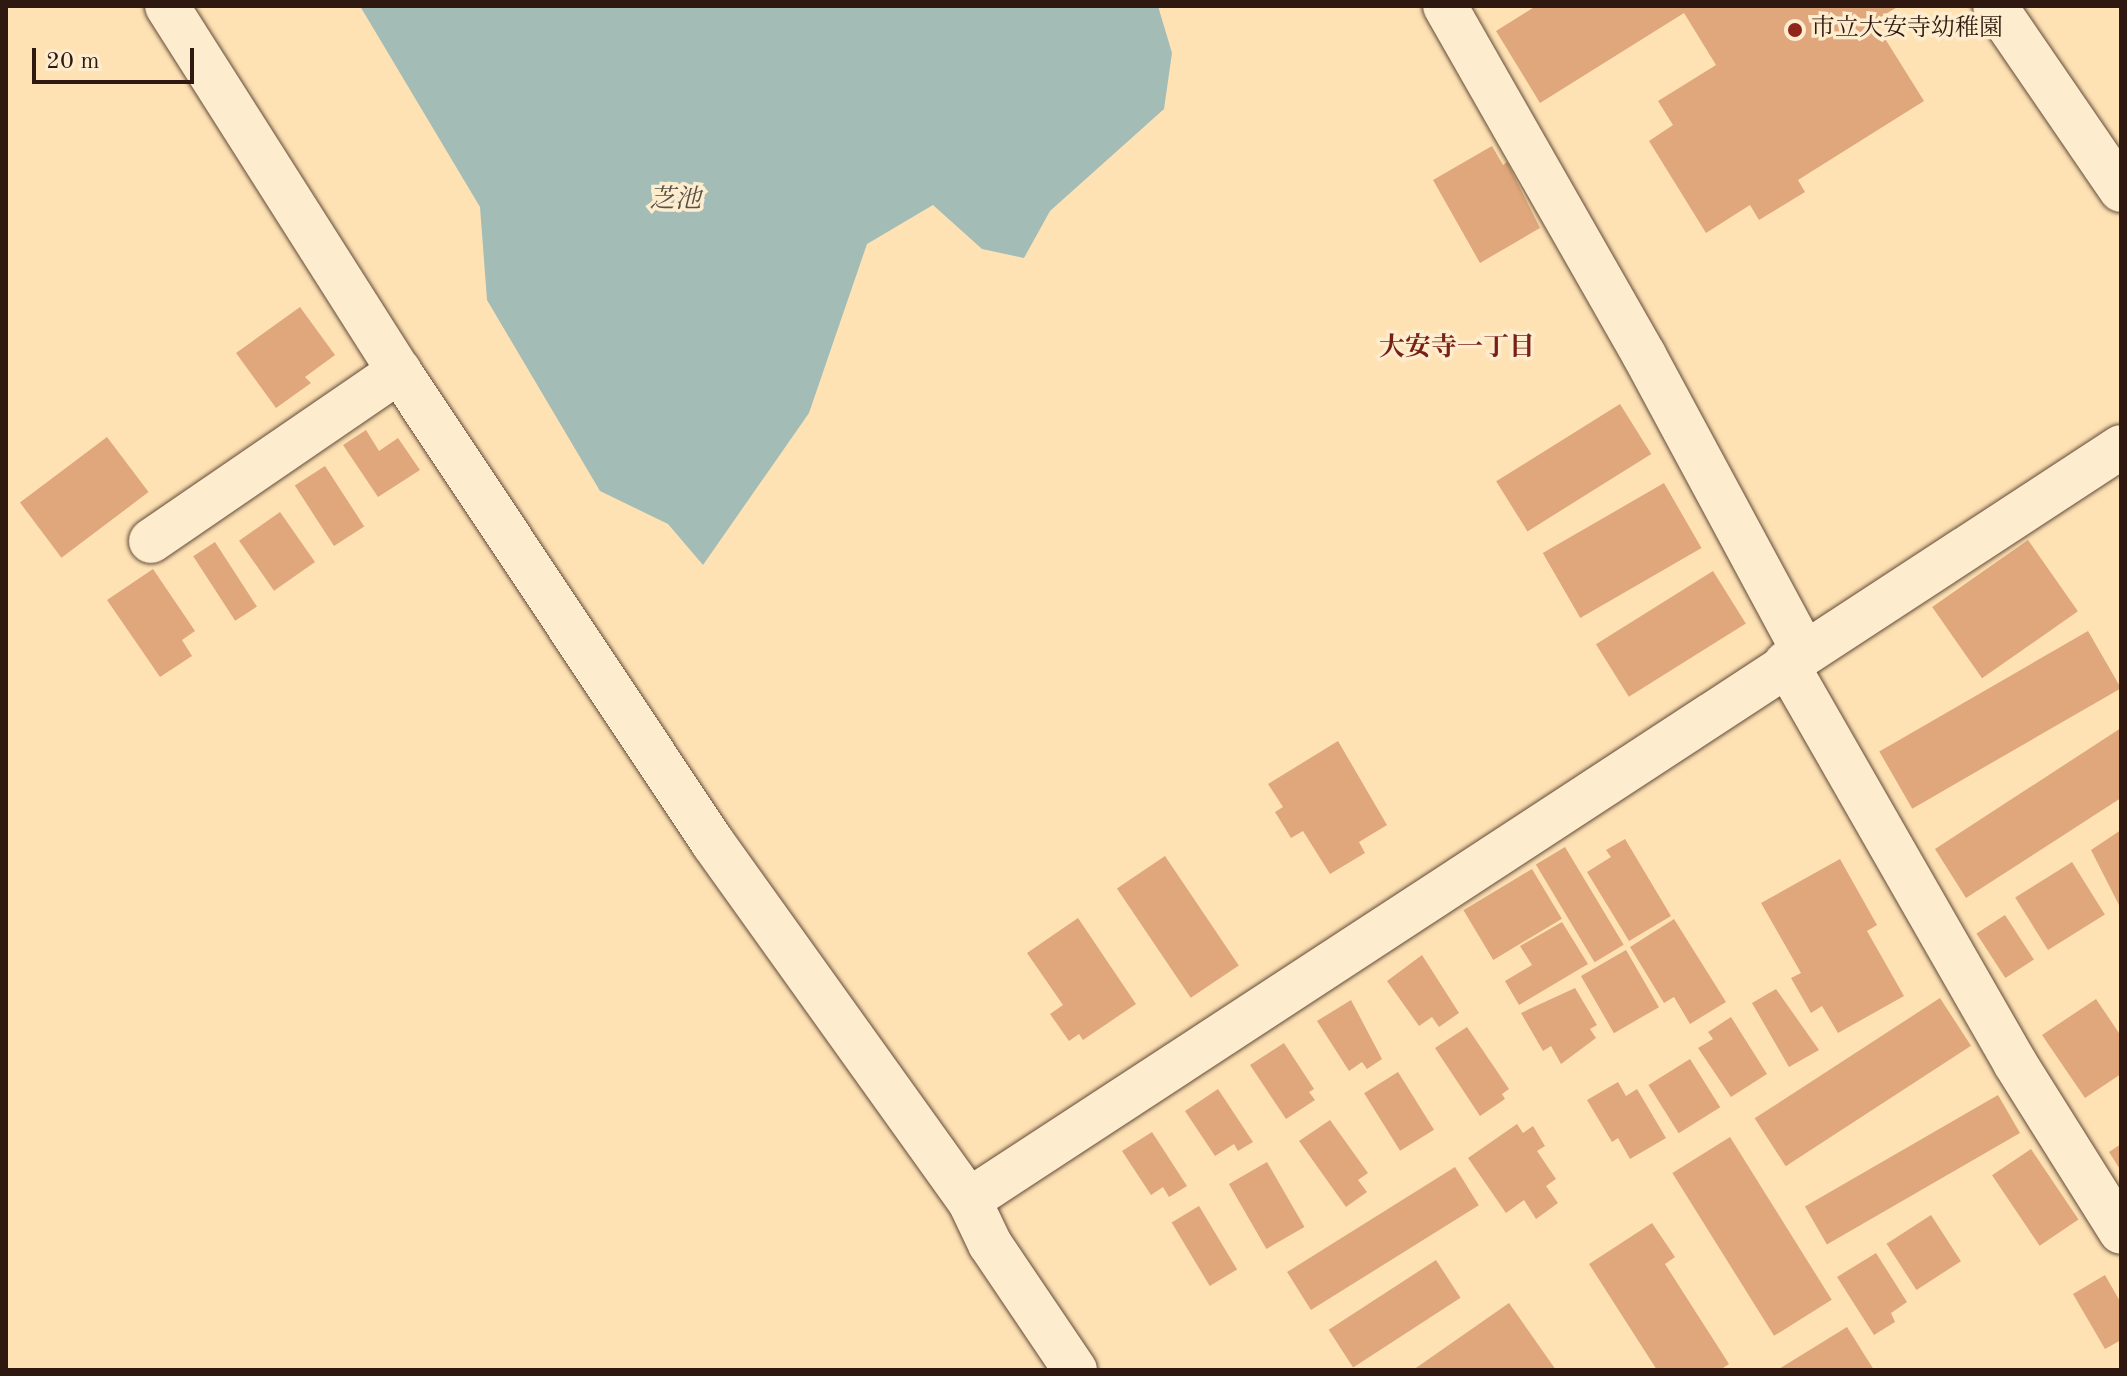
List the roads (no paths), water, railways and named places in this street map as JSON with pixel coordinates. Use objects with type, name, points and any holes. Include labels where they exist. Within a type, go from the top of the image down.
[{"type":"street","points":[[167,6],[399,371],[713,843],[969,1200],[990,1244],[1075,1370]]},
{"type":"street","points":[[1445,6],[2015,1063],[2121,1232]]},
{"type":"street","points":[[1995,6],[2121,190]]},
{"type":"street","points":[[151,541],[399,371]]},
{"type":"street","points":[[969,1200],[2121,447]]},
{"type":"water","name":"芝池","points":[[360,6],[1158,6],[1172,53],[1164,109],[1050,211],[1024,258],[982,249],[933,205],[867,244],[809,413],[703,565],[668,524],[600,491],[487,300],[480,207]]},
{"type":"place","name":"市立大安寺幼稚園","points":[[1795,30]]},
{"type":"district","name":"大安寺一丁目","points":[[1457,349]]}]
